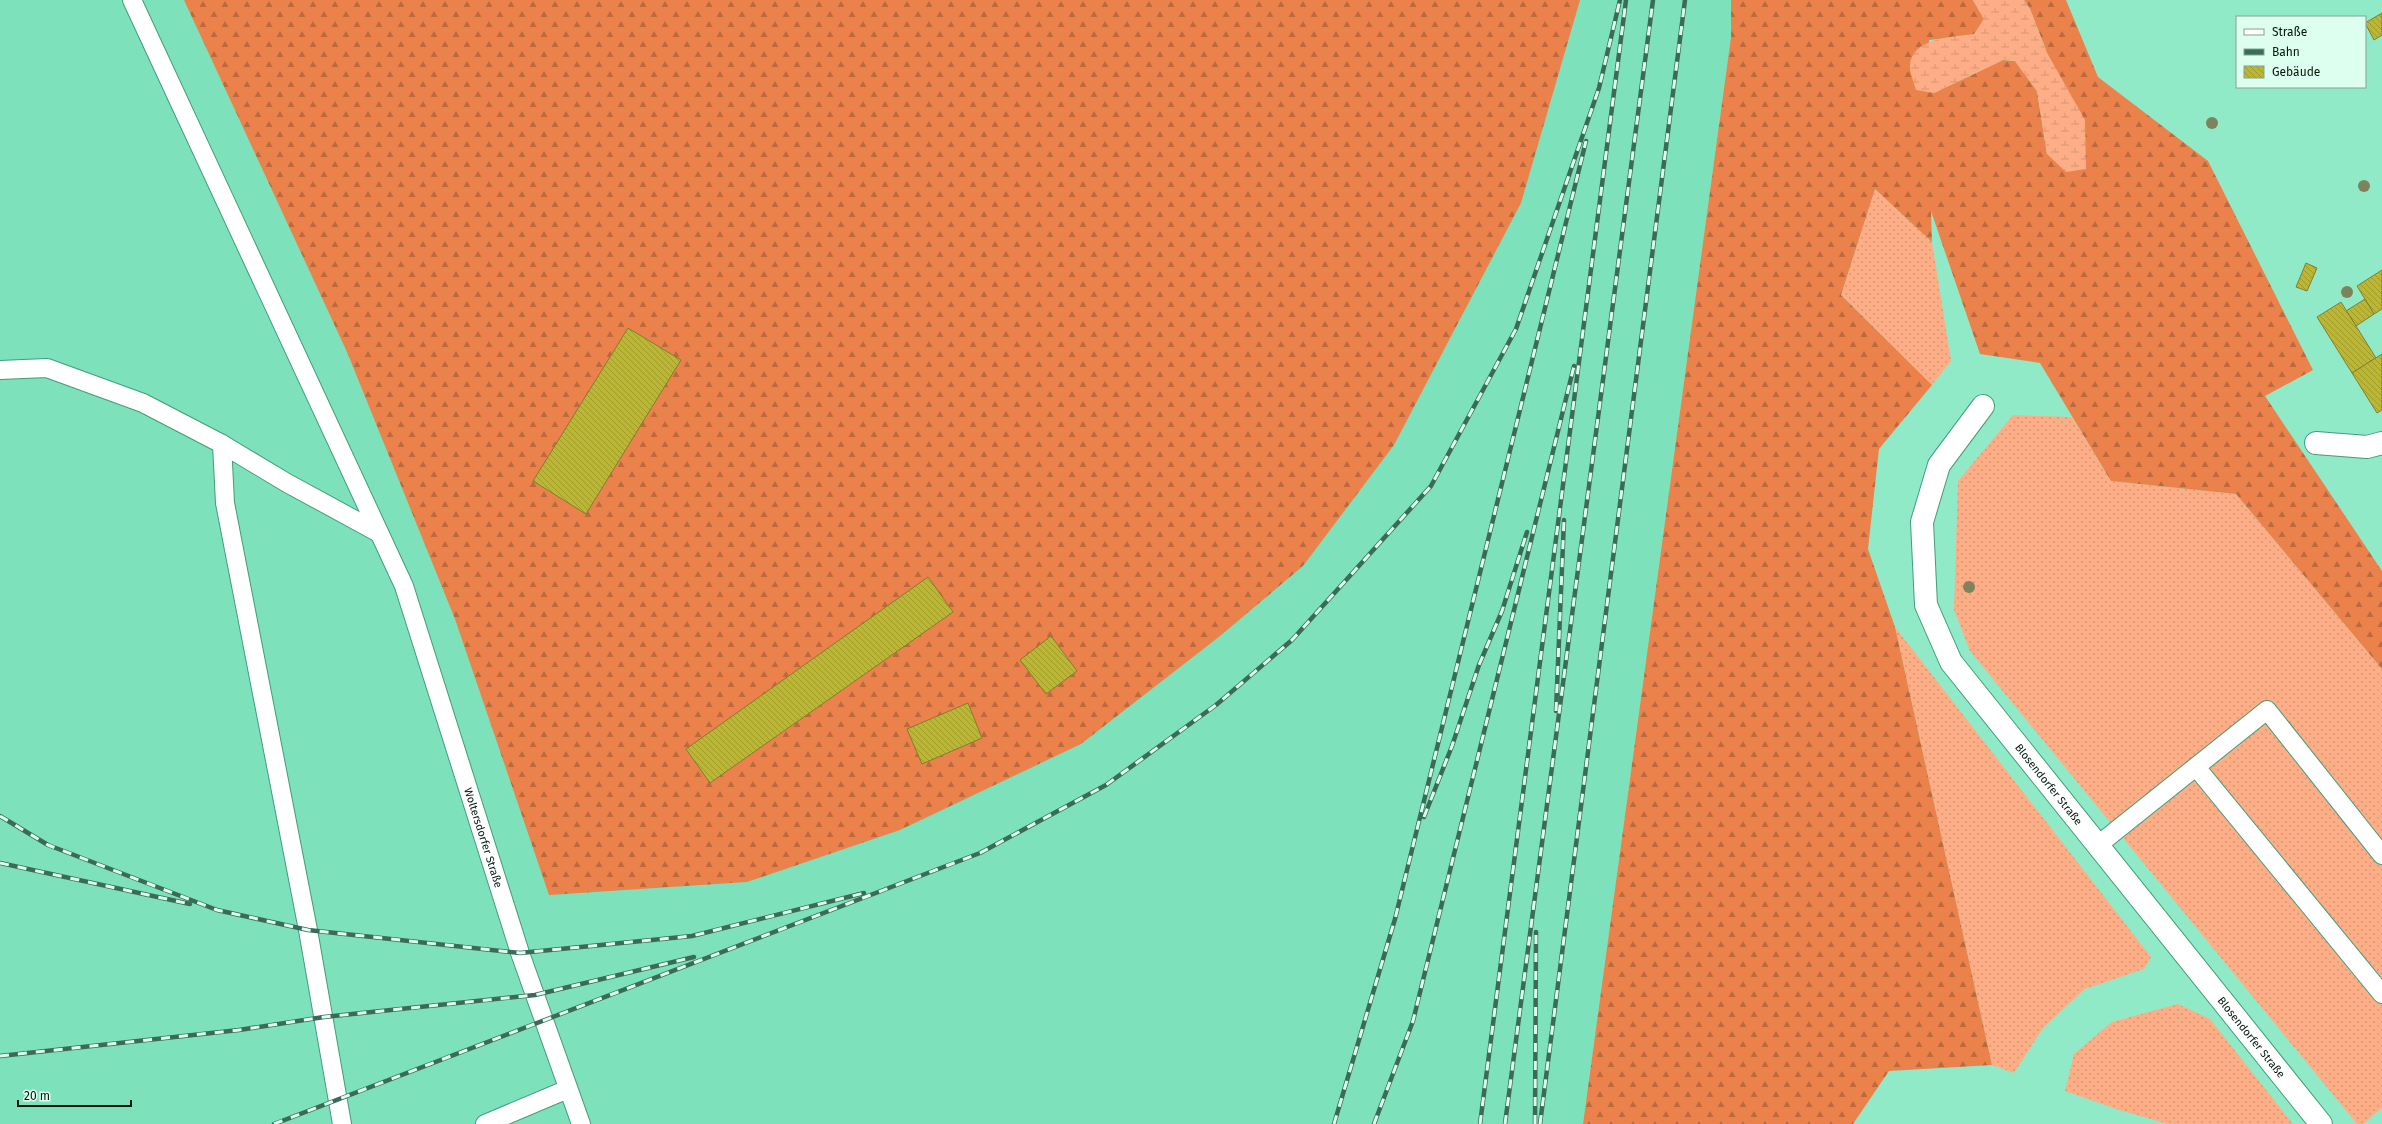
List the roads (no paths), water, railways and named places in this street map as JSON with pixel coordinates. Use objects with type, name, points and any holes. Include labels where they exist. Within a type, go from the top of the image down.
[{"type":"street","name":"Blosendorfer Straße","points":[[1983,406],[1939,464],[1922,522],[1926,605],[1951,662],[2321,1124]]},
{"type":"street","points":[[2316,443],[2367,447],[2382,442]]},
{"type":"lane","name":"Woltersdorfer Straße","points":[[132,0],[280,315],[404,586],[523,960],[581,1124]]},
{"type":"lane","points":[[0,370],[47,368],[143,403],[222,444],[287,483],[379,533]]},
{"type":"lane","points":[[222,444],[225,503],[308,930],[342,1124]]},
{"type":"lane","points":[[2098,846],[2268,710],[2382,855]]},
{"type":"lane","points":[[2196,767],[2382,994]]},
{"type":"lane","points":[[485,1124],[568,1089]]},
{"type":"railway","points":[[274,1124],[980,853],[1106,785],[1216,705],[1292,640],[1431,486],[1516,329],[1599,88],[1620,0]]},
{"type":"railway","points":[[1480,1124],[1626,0]]},
{"type":"railway","points":[[1505,1124],[1653,0]]},
{"type":"railway","points":[[1540,1124],[1685,0]]},
{"type":"railway","points":[[1334,1124],[1395,919],[1586,141]]},
{"type":"railway","points":[[1374,1124],[1413,1021],[1574,366]]},
{"type":"railway","points":[[1556,711],[1564,520]]},
{"type":"railway","points":[[1424,817],[1452,746],[1479,665],[1502,611],[1527,532]]},
{"type":"railway","points":[[0,816],[48,845],[217,910],[308,930],[520,953],[692,936],[864,893]]},
{"type":"railway","points":[[0,863],[190,904]]},
{"type":"railway","points":[[1535,1124],[1536,932]]},
{"type":"railway","points":[[0,1056],[239,1030],[324,1017],[535,995],[694,957]]}]
